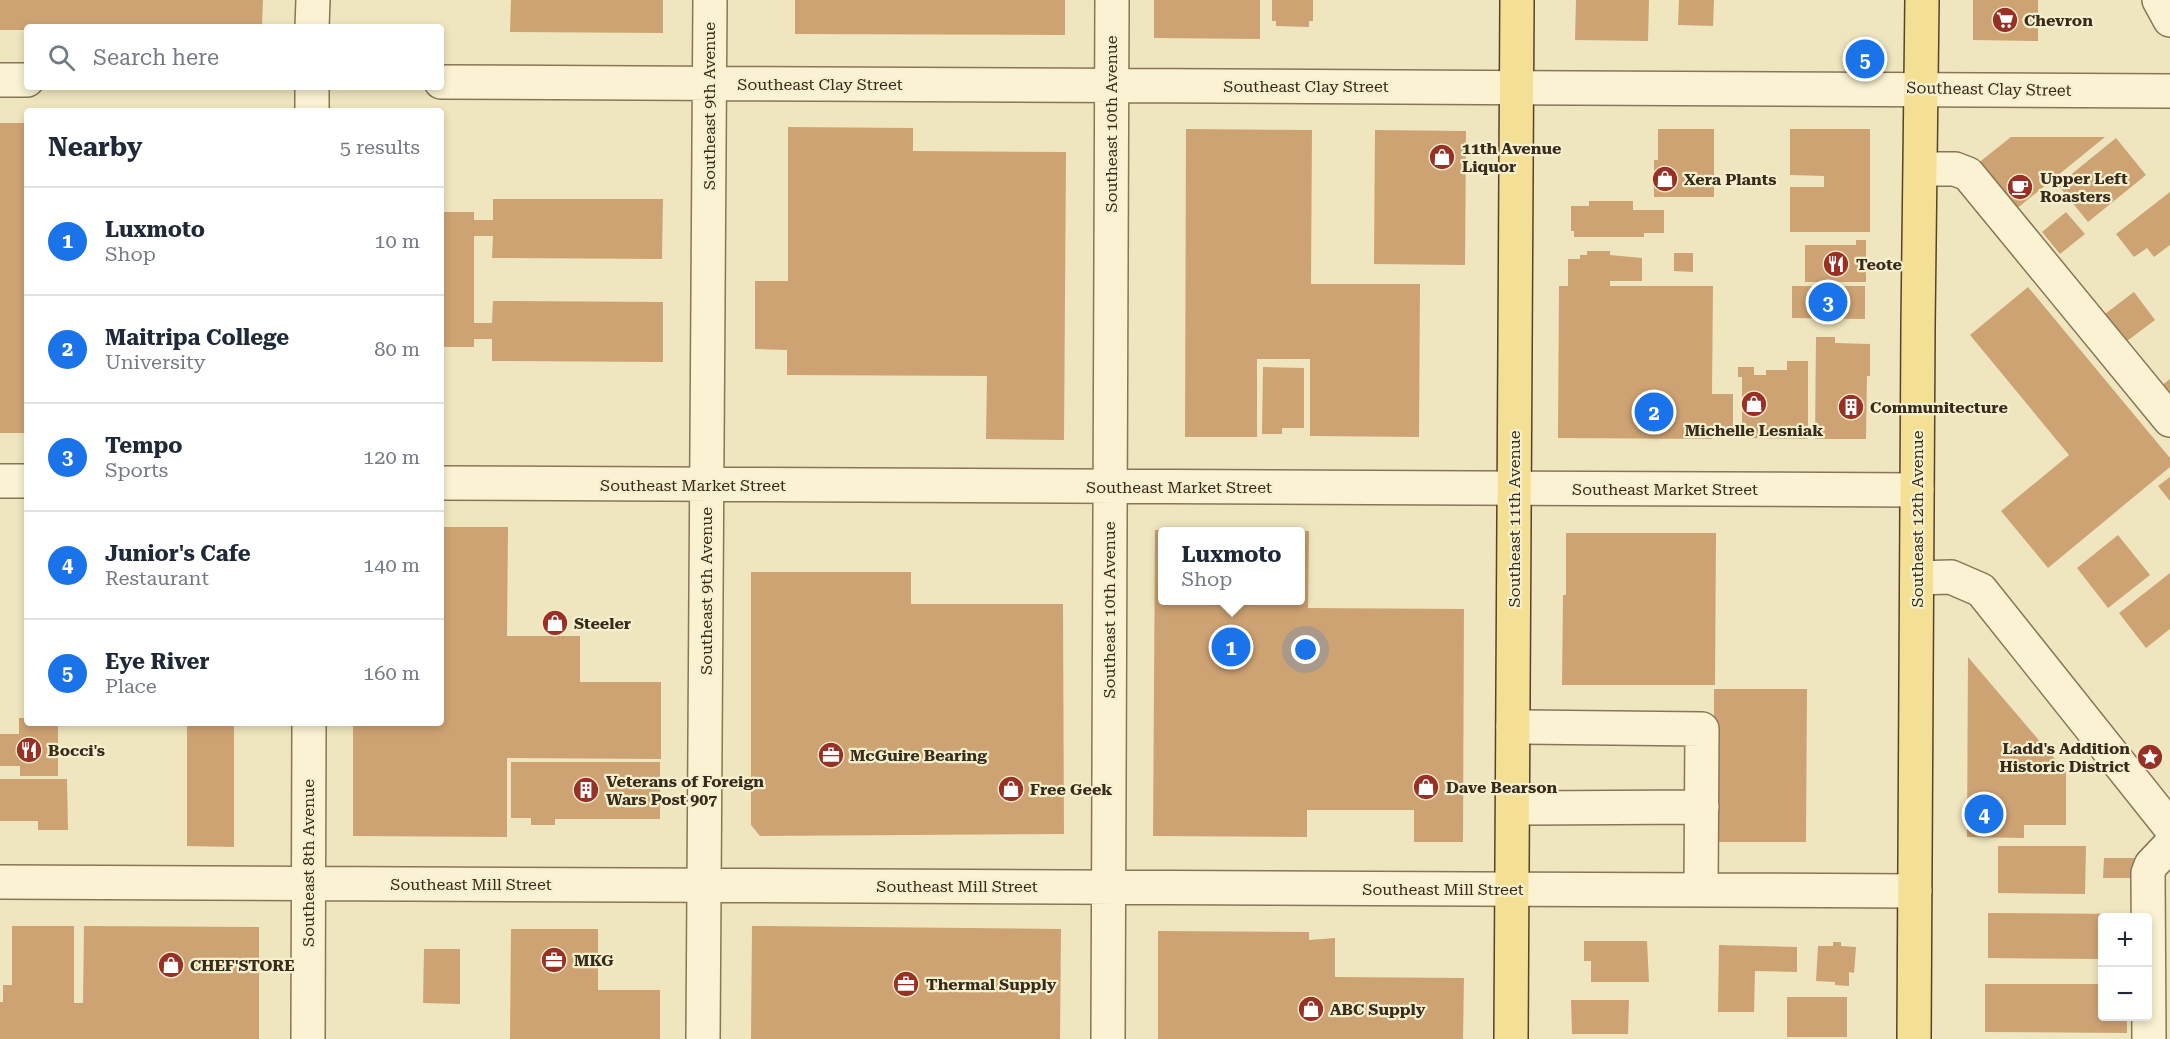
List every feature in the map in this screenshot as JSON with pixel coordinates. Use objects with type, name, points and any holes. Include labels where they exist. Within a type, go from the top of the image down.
[{"type":"main road","name":"Southeast 11th Avenue","points":[[1511,1039],[1517,0]]},
{"type":"main road","name":"Southeast 12th Avenue","points":[[1914,1039],[1922,0]]},
{"type":"street","points":[[312,24],[313,0]]},
{"type":"street","name":"Southeast 9th Avenue","points":[[703,1039],[710,0]]},
{"type":"street","name":"Southeast 10th Avenue","points":[[1108,1039],[1112,0]]},
{"type":"street","points":[[2159,0],[2170,20]]},
{"type":"street","points":[[0,80],[24,80]]},
{"type":"street","name":"Southeast Clay Street","points":[[444,82],[2170,91]]},
{"type":"street","points":[[312,90],[312,108]]},
{"type":"street","points":[[1921,169],[1955,169],[1968,174],[2170,420]]},
{"type":"street","points":[[0,481],[24,481]]},
{"type":"street","name":"Southeast Market Street","points":[[444,483],[1917,490]]},
{"type":"street","points":[[1917,578],[1951,577],[1981,590],[2170,827]]},
{"type":"street","name":"Southeast 8th Avenue","points":[[308,1039],[309,726]]},
{"type":"street","points":[[1513,728],[1702,729],[1701,890]]},
{"type":"street","points":[[1513,808],[1702,807]]},
{"type":"street","points":[[2149,1039],[2148,873],[2151,865],[2170,845]]},
{"type":"street","name":"Southeast Mill Street","points":[[0,882],[1915,891]]},
{"type":"building","points":[[0,0],[263,0],[262,24],[24,24],[24,30],[0,30]]},
{"type":"building","points":[[511,0],[663,0],[663,33],[510,32]]},
{"type":"building","points":[[795,0],[1065,0],[1065,35],[795,34]]},
{"type":"building","points":[[1154,0],[1260,0],[1260,39],[1154,38]]},
{"type":"building","points":[[1272,0],[1313,0],[1313,21],[1309,21],[1309,27],[1276,26],[1276,21],[1272,21]]},
{"type":"building","points":[[1576,0],[1649,0],[1648,41],[1575,40]]},
{"type":"building","points":[[1679,0],[1714,0],[1713,26],[1678,25]]},
{"type":"building","name":"Chevron","points":[[1973,0],[2038,0],[2038,41],[1973,40]]},
{"type":"building","points":[[0,123],[24,123],[24,433],[0,433]]},
{"type":"building","points":[[788,127],[913,128],[913,151],[1066,152],[1064,440],[986,439],[987,376],[787,375],[787,350],[755,349],[755,281],[788,281]]},
{"type":"building","points":[[1186,129],[1312,130],[1311,284],[1420,284],[1419,437],[1310,436],[1310,359],[1257,359],[1257,437],[1185,437]]},
{"type":"building","points":[[1658,129],[1714,129],[1714,197],[1654,197],[1654,160],[1658,160]]},
{"type":"building","points":[[1790,129],[1870,129],[1870,232],[1790,232],[1790,187],[1824,187],[1824,176],[1790,175]]},
{"type":"building","points":[[1375,130],[1466,131],[1465,265],[1374,264]]},
{"type":"building","name":"Upper Left Roasters","points":[[2011,137],[2105,137],[2015,210],[1977,164]]},
{"type":"building","points":[[2116,138],[2146,175],[2088,222],[2058,185]]},
{"type":"building","points":[[2170,192],[2170,245],[2154,257],[2147,248],[2134,257],[2116,234]]},
{"type":"building","points":[[493,199],[663,199],[662,259],[492,258],[493,236],[474,236],[474,323],[492,323],[493,301],[663,302],[663,362],[492,361],[492,339],[474,339],[474,347],[444,347],[444,212],[474,212],[474,220],[493,220]]},
{"type":"building","points":[[1589,201],[1633,201],[1633,210],[1664,210],[1664,233],[1644,233],[1644,237],[1574,237],[1574,231],[1571,231],[1571,206],[1589,206]]},
{"type":"building","points":[[2066,212],[2085,234],[2060,254],[2042,232]]},
{"type":"building","name":"Teote","points":[[1856,240],[1866,240],[1866,282],[1805,282],[1805,245],[1856,245]]},
{"type":"building","points":[[1587,251],[1610,251],[1610,255],[1642,258],[1642,281],[1610,281],[1610,286],[1713,286],[1712,394],[1733,394],[1733,430],[1712,430],[1712,439],[1558,438],[1559,286],[1568,286],[1568,259],[1580,259],[1580,255],[1587,255]]},
{"type":"building","points":[[1674,253],[1693,253],[1693,272],[1674,271]]},
{"type":"building","points":[[1792,286],[1865,286],[1865,319],[1792,318]]},
{"type":"building","points":[[2028,287],[2170,458],[2170,467],[2048,568],[2001,511],[2069,455],[1970,335]]},
{"type":"building","points":[[2134,292],[2155,320],[2123,344],[2101,317]]},
{"type":"building","points":[[1816,337],[1835,337],[1835,343],[1870,344],[1866,439],[1815,439]]},
{"type":"building","points":[[1787,361],[1808,361],[1808,439],[1742,438],[1742,377],[1738,377],[1738,367],[1754,367],[1754,375],[1766,375],[1766,370],[1787,370]]},
{"type":"building","points":[[1263,367],[1304,368],[1304,428],[1282,428],[1282,434],[1262,434]]},
{"type":"building","points":[[2170,379],[2170,396],[2161,386]]},
{"type":"building","points":[[2170,477],[2170,501],[2158,486]]},
{"type":"building","name":"Steeler","points":[[444,527],[508,527],[507,636],[580,636],[580,682],[661,682],[661,759],[507,758],[507,837],[353,836],[353,726],[444,726]]},
{"type":"building","points":[[1155,530],[1158,530],[1158,605],[1305,605],[1305,531],[1309,531],[1308,608],[1464,609],[1463,842],[1414,842],[1414,810],[1307,810],[1307,837],[1153,836]]},
{"type":"building","points":[[1566,533],[1716,533],[1715,685],[1562,685]]},
{"type":"building","points":[[2118,535],[2150,575],[2108,608],[2077,568]]},
{"type":"building","points":[[751,572],[911,572],[911,604],[1063,604],[1064,834],[760,836],[751,825]]},
{"type":"building","points":[[2170,573],[2170,629],[2146,648],[2119,613]]},
{"type":"building","points":[[1968,657],[2066,772],[2066,825],[2024,825],[2024,838],[1967,837]]},
{"type":"building","points":[[1714,689],[1807,689],[1806,842],[1714,842]]},
{"type":"building","name":"Bocci's","points":[[19,718],[24,718],[24,726],[58,726],[58,776],[20,776],[20,766],[0,766],[0,734],[19,734]]},
{"type":"building","points":[[187,726],[234,726],[234,847],[187,846]]},
{"type":"building","name":"Veterans of Foreign Wars Post 907","points":[[511,762],[660,762],[660,819],[555,819],[555,825],[531,825],[531,818],[511,818]]},
{"type":"building","points":[[0,779],[67,779],[68,830],[38,830],[38,821],[0,821]]},
{"type":"building","points":[[1998,846],[2086,846],[2085,894],[1998,893]]},
{"type":"building","points":[[2104,858],[2136,858],[2136,878],[2103,878]]},
{"type":"building","points":[[1988,913],[2098,914],[2098,959],[1988,958]]},
{"type":"building","name":"CHEF'STORE","points":[[12,926],[74,926],[74,1003],[83,1003],[84,926],[259,927],[259,1039],[0,1039],[0,1002],[3,1002],[3,985],[12,985]]},
{"type":"building","name":"Thermal Supply","points":[[752,926],[1061,929],[1060,1039],[751,1039]]},
{"type":"building","name":"MKG","points":[[511,929],[598,929],[598,990],[660,990],[660,1039],[510,1039]]},
{"type":"building","name":"ABC Supply","points":[[1158,931],[1309,932],[1309,940],[1335,938],[1335,977],[1464,978],[1463,1039],[1158,1039]]},
{"type":"building","points":[[1584,941],[1647,941],[1649,982],[1591,982],[1591,961],[1584,961]]},
{"type":"building","points":[[1833,942],[1841,942],[1841,946],[1856,947],[1854,973],[1849,972],[1849,986],[1835,985],[1835,982],[1816,981],[1818,946],[1833,946]]},
{"type":"building","points":[[1719,945],[1797,947],[1797,972],[1755,971],[1754,1012],[1718,1012]]},
{"type":"building","points":[[424,949],[460,949],[460,1004],[423,1003]]},
{"type":"building","points":[[1985,984],[2098,984],[2098,1021],[2127,1021],[2127,1033],[1985,1032]]},
{"type":"building","points":[[1787,997],[1847,997],[1847,1037],[1787,1037]]},
{"type":"building","points":[[1571,1000],[1629,1000],[1628,1034],[1572,1034]]},
{"type":"place","name":"Chevron","points":[[2005,20]]},
{"type":"place","name":"Eye River","points":[[1865,59]]},
{"type":"place","name":"11th Avenue Liquor","points":[[1442,157]]},
{"type":"place","name":"Xera Plants","points":[[1665,179]]},
{"type":"place","name":"Upper Left Roasters","points":[[2020,187]]},
{"type":"place","name":"Teote","points":[[1836,264]]},
{"type":"place","name":"Tempo","points":[[1828,302]]},
{"type":"place","name":"Michelle Lesniak","points":[[1754,404]]},
{"type":"place","name":"Communitecture","points":[[1851,407]]},
{"type":"place","name":"Maitripa College","points":[[1654,412]]},
{"type":"place","name":"Steeler","points":[[555,623]]},
{"type":"place","name":"Luxmoto","points":[[1231,647]]},
{"type":"place","name":"Bocci's","points":[[29,750]]},
{"type":"place","name":"McGuire Bearing","points":[[831,755]]},
{"type":"place","name":"Ladd's Addition Historic District","points":[[2150,757]]},
{"type":"place","name":"Dave Bearson","points":[[1426,787]]},
{"type":"place","name":"Free Geek","points":[[1011,789]]},
{"type":"place","name":"Veterans of Foreign Wars Post 907","points":[[586,790]]},
{"type":"place","name":"Junior's Cafe","points":[[1984,814]]},
{"type":"place","name":"MKG","points":[[554,960]]},
{"type":"place","name":"CHEF'STORE","points":[[171,965]]},
{"type":"place","name":"Thermal Supply","points":[[906,984]]},
{"type":"place","name":"ABC Supply","points":[[1311,1009]]}]
